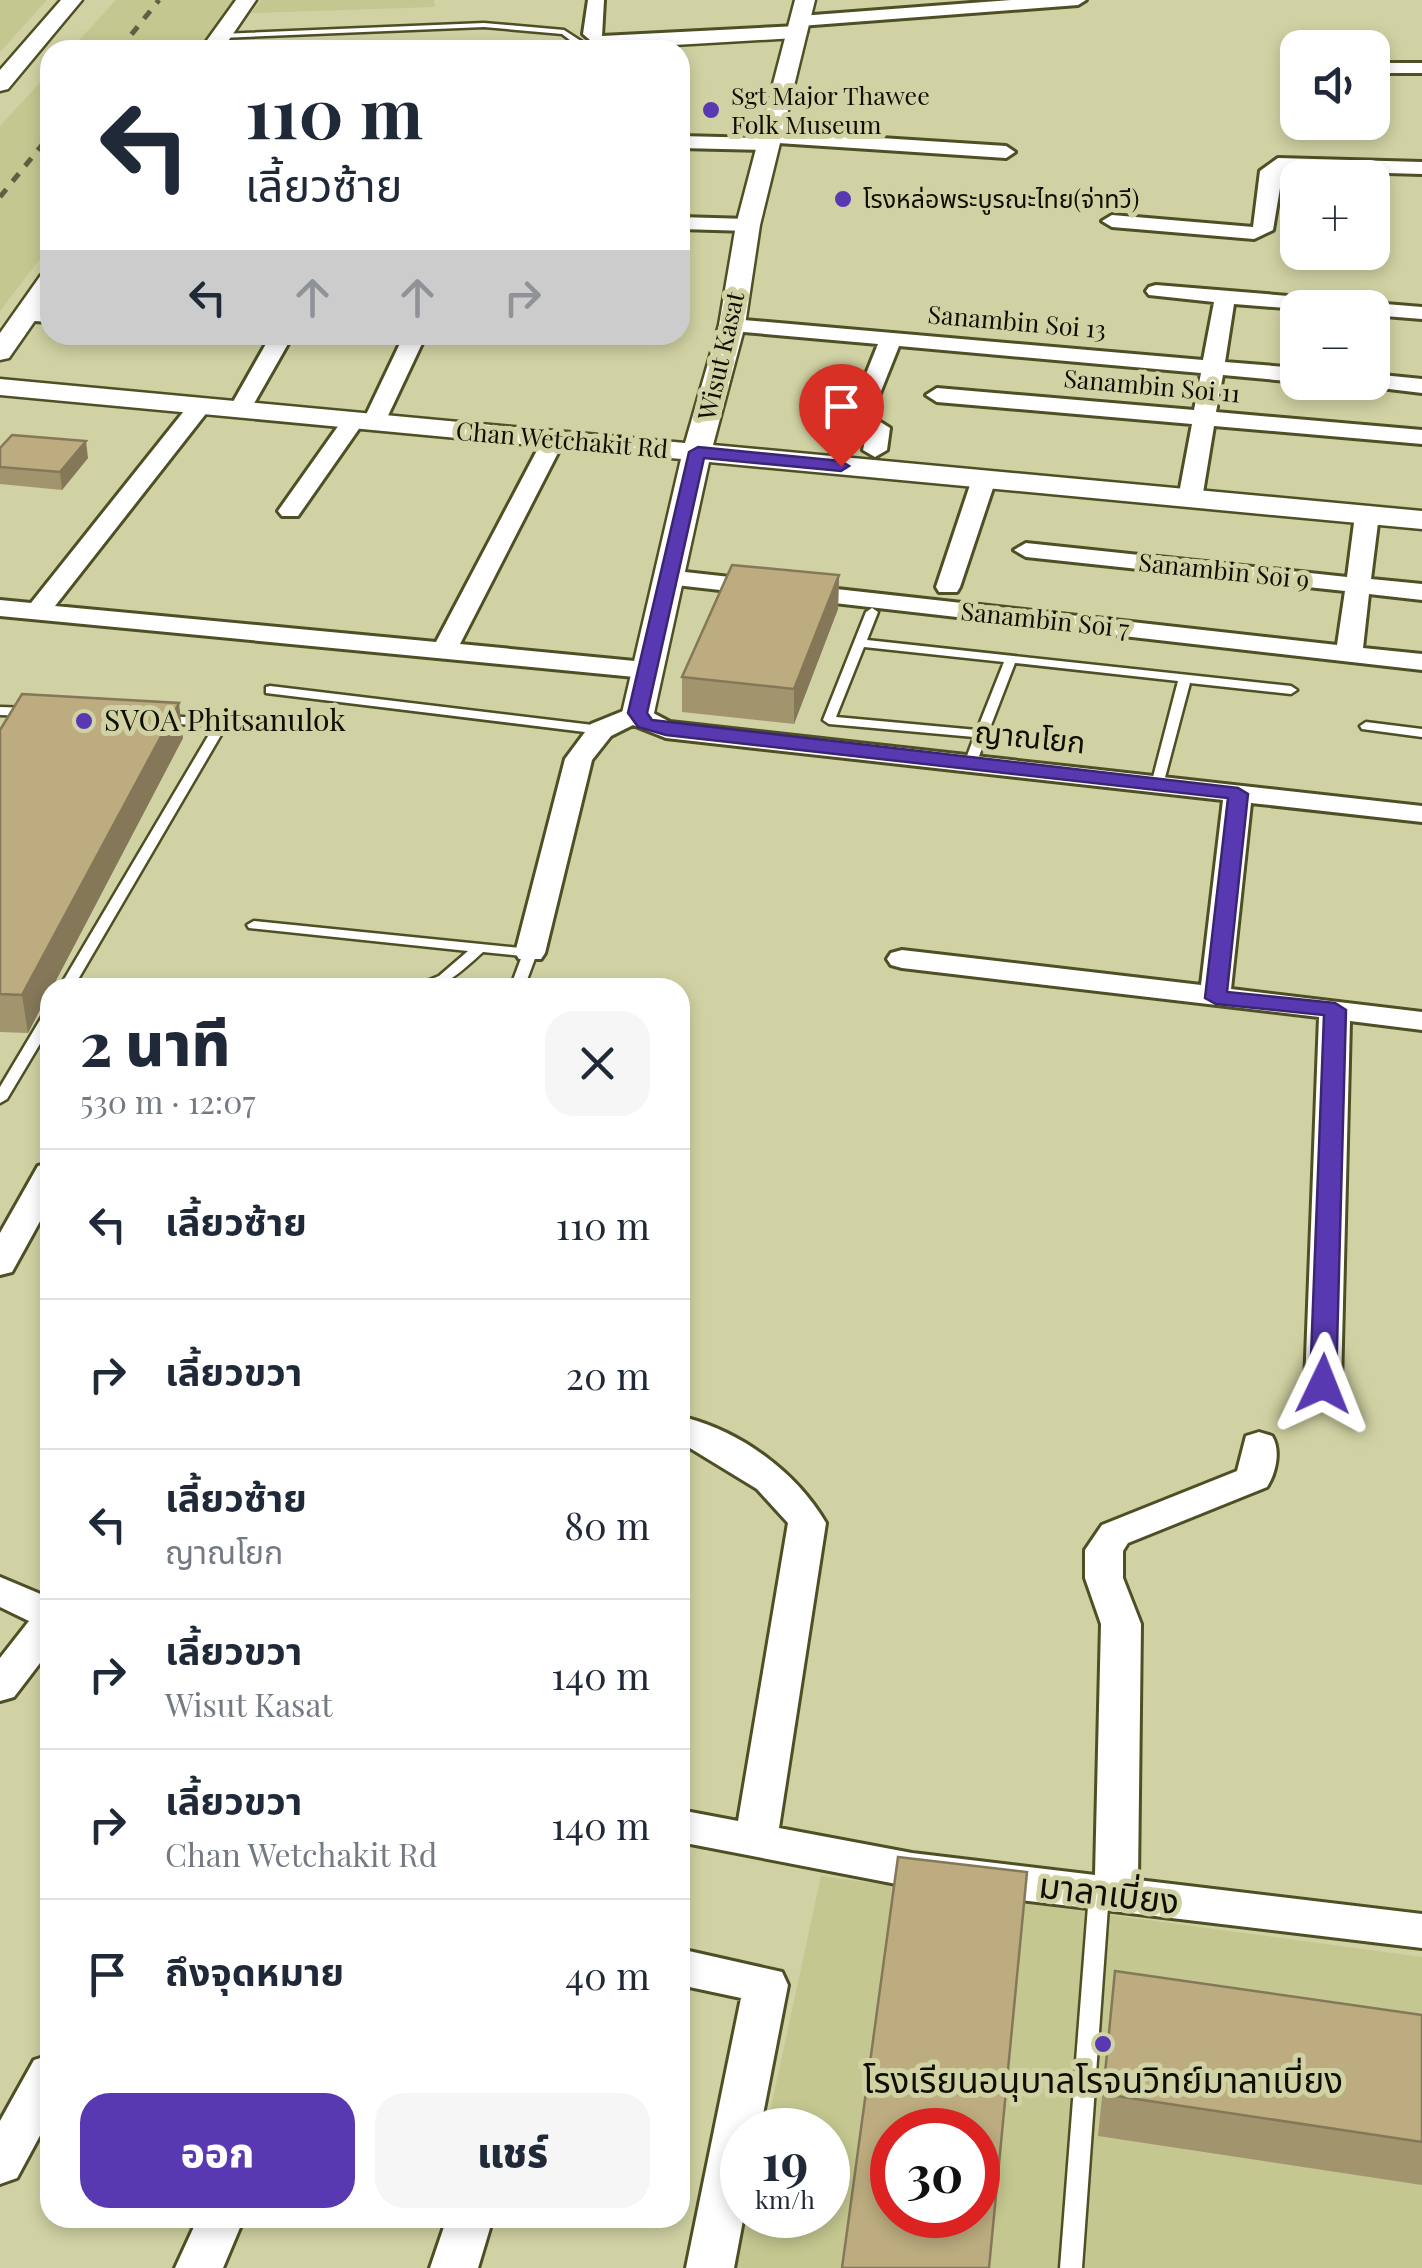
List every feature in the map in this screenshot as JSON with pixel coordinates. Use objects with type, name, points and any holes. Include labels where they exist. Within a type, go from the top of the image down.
[{"type":"street","points":[[0,84],[72,0]]},
{"type":"street","points":[[219,40],[246,0]]},
{"type":"street","points":[[596,0],[592,34],[596,40]]},
{"type":"street","points":[[608,40],[1078,0]]},
{"type":"street","name":"Wisut Kasat","points":[[638,713],[667,578],[732,325],[748,225],[800,22]]},
{"type":"street","points":[[1390,68],[1422,68]]},
{"type":"street","points":[[690,142],[770,140],[1006,152]]},
{"type":"street","points":[[1112,221],[1254,232],[1263,230],[1270,171],[1278,164],[1422,168]]},
{"type":"street","points":[[690,223],[748,225]]},
{"type":"street","points":[[1156,291],[1280,302]]},
{"type":"street","points":[[1190,498],[1225,297]]},
{"type":"street","points":[[1390,310],[1422,313]]},
{"type":"street","points":[[0,352],[38,316]]},
{"type":"street","name":"Sanambin Soi 13","points":[[732,325],[1280,373]]},
{"type":"street","points":[[874,450],[879,428],[859,419],[891,339]]},
{"type":"street","points":[[240,410],[276,345]]},
{"type":"street","points":[[290,511],[364,421],[408,345]]},
{"type":"street","points":[[1390,383],[1422,386]]},
{"type":"street","name":"Chan Wetchakit Rd","points":[[3,392],[200,406],[1422,520]]},
{"type":"street","name":"Sanambin Soi 11","points":[[937,394],[1422,437]]},
{"type":"street","points":[[37,612],[200,406]]},
{"type":"street","points":[[444,653],[554,439]]},
{"type":"street","points":[[948,587],[984,479]]},
{"type":"street","points":[[1349,654],[1366,515]]},
{"type":"street","name":"Sanambin Soi 9","points":[[1026,550],[1422,592]]},
{"type":"street","name":"Sanambin Soi 7","points":[[667,578],[1422,662]]},
{"type":"street","points":[[0,608],[646,670]]},
{"type":"street","points":[[530,953],[578,759],[601,730],[638,713]]},
{"type":"street","name":"ญาณโยก","points":[[638,713],[645,724],[666,730],[1422,814]]},
{"type":"street","points":[[1216,998],[1238,794]]},
{"type":"street","points":[[902,959],[1422,1021]]},
{"type":"street","points":[[1323,1384],[1335,1010]]},
{"type":"street","points":[[0,1264],[40,1191]]},
{"type":"street","points":[[690,1432],[757,1468],[796,1500],[807,1523],[756,1840]]},
{"type":"street","points":[[1108,1894],[1121,1624],[1104,1578],[1104,1550],[1115,1534],[1254,1478],[1259,1445]]},
{"type":"street","points":[[0,1591],[40,1613]]},
{"type":"street","points":[[0,1686],[40,1632]]},
{"type":"street","name":"มาลาเบี่ยง","points":[[690,1828],[912,1870],[1422,1931]]},
{"type":"street","points":[[690,1969],[766,1985],[710,2268]]},
{"type":"street","points":[[0,2164],[40,2092]]},
{"type":"street","points":[[199,2268],[217,2228]]},
{"type":"street","points":[[454,2268],[467,2228]]},
{"type":"lane","points":[[649,40],[800,22]]},
{"type":"lane","points":[[256,40],[535,28],[564,32],[578,40]]},
{"type":"lane","points":[[872,612],[829,720],[981,734]]},
{"type":"lane","points":[[861,643],[1291,690]]},
{"type":"lane","points":[[970,764],[1011,659]]},
{"type":"lane","points":[[1158,785],[1185,678]]},
{"type":"lane","points":[[270,690],[601,730]]},
{"type":"lane","points":[[0,711],[56,714]]},
{"type":"lane","points":[[72,978],[222,723],[148,719]]},
{"type":"lane","points":[[1366,726],[1422,733]]},
{"type":"lane","points":[[254,926],[530,953],[520,978]]},
{"type":"lane","points":[[445,978],[480,948]]},
{"type":"lane","points":[[0,1099],[40,1032]]},
{"type":"lane","points":[[1071,2268],[1108,1894]]},
{"type":"shaded area","points":[[0,0],[47,0],[0,52]]},
{"type":"shaded area","points":[[116,0],[235,0],[207,40],[79,40]]},
{"type":"shaded area","points":[[261,0],[434,0],[435,7],[251,13]]},
{"type":"shaded area","points":[[40,83],[40,259],[0,311],[0,126]]},
{"type":"shaded area","name":"โรงเรียนอนุบาลโรจนวิทย์มาลาเบี่ยง","points":[[821,1876],[1422,1957],[1422,2268],[736,2268],[742,2238],[850,2238],[850,2108],[771,2108]]},
{"type":"building","points":[[12,435],[86,441],[60,472],[0,467],[0,448]]},
{"type":"building","points":[[732,565],[839,575],[794,689],[682,677]]},
{"type":"building","points":[[22,694],[179,703],[22,995],[0,994],[0,730]]},
{"type":"building","points":[[898,1857],[1027,1872],[1000,2153],[1000,2108],[870,2108],[870,2238],[992,2238],[989,2268],[842,2268],[846,2238],[850,2238],[850,2209]]},
{"type":"building","points":[[1115,1971],[1422,2015],[1422,2142],[1103,2094]]},
{"type":"railway","points":[[127,40],[159,0]]},
{"type":"railway","points":[[0,197],[40,147]]},
{"type":"place","name":"Sgt Major Thawee Folk Museum","points":[[711,110]]},
{"type":"place","name":"โรงหล่อพระบูรณะไทย(จ่าทวี)","points":[[843,199]]},
{"type":"place","name":"SVOA Phitsanulok","points":[[84,721]]},
{"type":"place","name":"โรงเรียนอนุบาลโรจนวิทย์มาลาเบี่ยง","points":[[1103,2044]]},
{"type":"route","points":[[841,466],[698,452],[638,713],[645,724],[666,730],[1238,794],[1216,998],[1335,1010],[1323,1384]]}]
